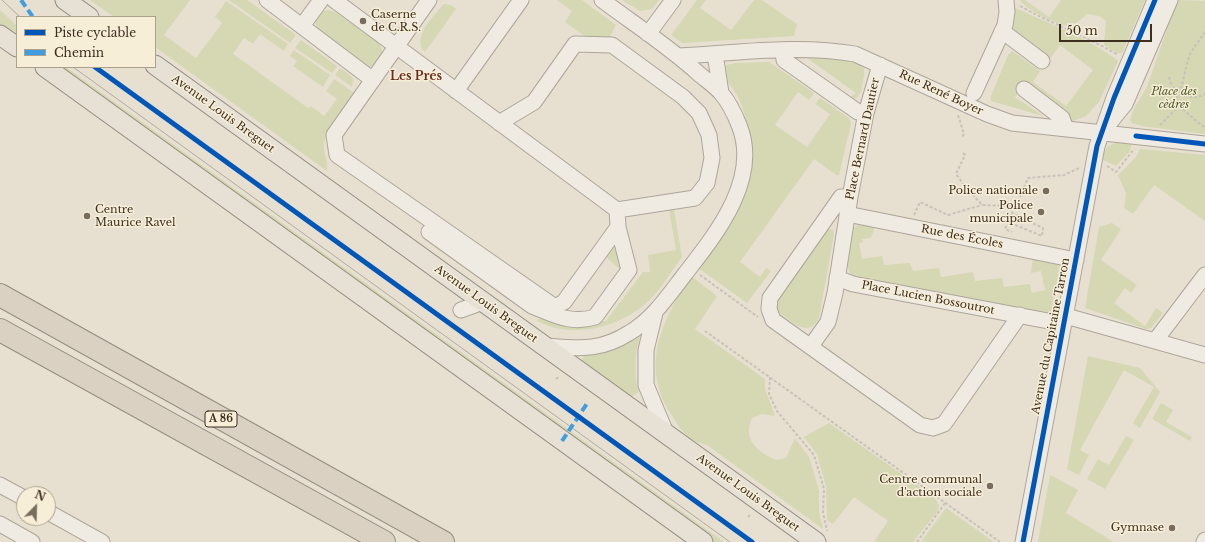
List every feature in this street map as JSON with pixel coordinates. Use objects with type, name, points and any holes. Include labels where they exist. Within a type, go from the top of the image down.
[{"type":"highway","name":"A 86","points":[[0,295],[443,542]]},
{"type":"highway","name":"A 86","points":[[0,330],[384,542]]},
{"type":"main road","points":[[65,0],[88,16]]},
{"type":"main road","points":[[0,35],[16,46]]},
{"type":"main road","name":"Avenue Louis Breguet","points":[[156,66],[666,433],[823,540]]},
{"type":"main road","points":[[45,68],[703,542]]},
{"type":"street","points":[[267,0],[373,80]]},
{"type":"street","points":[[302,26],[321,0]]},
{"type":"street","points":[[334,0],[396,47],[456,91],[499,123],[617,210],[695,198],[707,184],[712,158],[710,135],[699,113],[683,97],[612,45],[575,44],[534,102],[499,123]]},
{"type":"street","points":[[429,0],[334,135],[337,155],[561,318],[586,320],[595,317],[630,270],[618,227],[617,210]]},
{"type":"street","points":[[456,91],[521,0]]},
{"type":"street","points":[[544,346],[587,349],[604,345],[630,333],[656,313],[726,218],[739,189],[744,168],[744,146],[740,125],[721,93],[679,56],[602,0]]},
{"type":"street","points":[[648,34],[673,0]]},
{"type":"street","name":"Avenue du Capitaine Tarron","points":[[1023,542],[1094,162],[1101,133],[1155,0]]},
{"type":"street","points":[[1101,133],[1125,104],[1170,0]]},
{"type":"street","points":[[974,93],[1002,31],[1011,2]]},
{"type":"street","points":[[1002,31],[1042,60]]},
{"type":"street","points":[[783,51],[784,60],[858,112],[866,113]]},
{"type":"street","name":"Rue René Boyer","points":[[679,56],[783,51],[835,51],[855,54],[987,114],[1006,121],[1205,144]]},
{"type":"street","points":[[715,54],[721,93]]},
{"type":"street","name":"Place Bernard Dautier","points":[[847,214],[866,113],[880,65]]},
{"type":"street","points":[[1024,89],[1062,118],[1066,129]]},
{"type":"street","points":[[850,197],[841,197],[819,227],[770,298],[769,309],[774,320],[920,425],[933,428],[944,424],[1020,315]]},
{"type":"street","points":[[811,346],[828,322],[837,278],[847,214]]},
{"type":"street","name":"Rue des Écoles","points":[[847,214],[1076,260]]},
{"type":"street","points":[[549,308],[564,302],[618,227]]},
{"type":"street","points":[[1155,340],[1205,275]]},
{"type":"street","name":"Place Lucien Bossoutrot","points":[[837,278],[853,284],[1020,315],[1065,320],[1155,340],[1205,355]]},
{"type":"street","points":[[461,310],[483,302]]},
{"type":"street","points":[[656,313],[646,350],[646,385],[666,433]]},
{"type":"street","points":[[0,485],[16,494]]},
{"type":"street","points":[[56,516],[102,542]]},
{"type":"street","points":[[0,524],[32,542]]},
{"type":"path","points":[[1011,2],[1076,32],[1129,62]]},
{"type":"path","points":[[1205,32],[1191,52],[1182,85],[1178,93],[1179,106],[1205,127]]},
{"type":"path","points":[[1169,77],[1171,86],[1178,93],[1190,97],[1205,94]]},
{"type":"path","points":[[1157,126],[1163,123],[1179,106]]},
{"type":"path","points":[[1094,162],[1101,163],[1116,172],[1134,149],[1136,136]]},
{"type":"path","points":[[963,153],[965,155],[956,174],[982,205]]},
{"type":"path","points":[[1012,232],[1005,229],[1028,178],[1064,174]]},
{"type":"path","points":[[915,213],[920,202],[948,215],[982,205],[1016,206]]},
{"type":"path","points":[[1008,222],[1042,236],[1043,228],[1012,213]]},
{"type":"path","points":[[690,268],[763,321],[774,320]]},
{"type":"path","points":[[705,331],[1000,542]]},
{"type":"path","points":[[770,377],[769,394],[777,411],[814,454],[824,489],[823,540]]},
{"type":"path","points":[[917,542],[945,503]]},
{"type":"green space","points":[[90,0],[190,0],[164,35],[196,58],[222,23],[215,17],[226,1],[288,44],[284,51],[260,34],[253,44],[244,38],[233,54],[308,108],[311,106],[324,116],[337,99],[326,91],[334,79],[356,94],[337,118],[326,137],[324,147],[327,171],[156,48],[156,16],[113,16]]},
{"type":"green space","points":[[229,0],[247,0],[296,35],[290,43]]},
{"type":"green space","points":[[557,0],[582,0],[616,25],[609,38],[589,39],[565,22],[572,11]]},
{"type":"green space","points":[[622,0],[659,0],[652,9],[640,11]]},
{"type":"green space","points":[[697,0],[706,0],[700,8],[731,30],[754,0],[762,0],[797,24],[794,36],[682,43],[671,35]]},
{"type":"green space","points":[[1020,0],[1025,0],[1049,17],[1061,0],[1145,0],[1122,53],[1117,53],[1104,45],[1106,21],[1099,16],[1088,14],[1077,23],[1070,26],[1065,25],[1035,12],[1028,8]]},
{"type":"green space","name":"Place des cèdres","points":[[1177,0],[1205,1],[1205,134],[1142,126],[1132,123],[1130,120],[1133,111],[1148,84]]},
{"type":"green space","points":[[444,4],[451,5],[456,9],[425,52],[421,47],[420,41],[422,34],[425,27]]},
{"type":"green space","points":[[1014,7],[1068,31],[1094,45],[1118,61],[1099,102],[1086,116],[1073,121],[1055,118],[1020,91],[1015,97],[1043,116],[991,101],[991,96],[1008,55],[1012,51],[1040,71],[1033,82],[1066,106],[1093,70],[1060,45],[1049,60],[1011,32]]},
{"type":"green space","points":[[0,10],[16,25],[16,39],[0,28]]},
{"type":"green space","points":[[327,10],[335,12],[378,42],[382,49],[382,54],[377,66],[370,67],[362,64],[317,28],[315,22],[317,17]]},
{"type":"green space","points":[[301,40],[337,66],[332,73],[295,48]]},
{"type":"green space","points":[[294,50],[330,75],[323,87],[293,66],[297,61],[290,56]]},
{"type":"green space","points":[[819,57],[851,61],[861,66],[864,69],[864,75],[860,94],[853,100],[849,98],[856,93],[807,58]]},
{"type":"green space","points":[[769,62],[814,93],[809,100],[798,92],[775,125],[807,147],[830,114],[815,104],[820,98],[849,118],[851,124],[839,175],[836,175],[814,159],[740,262],[760,277],[766,268],[771,271],[747,303],[697,267],[737,211],[748,186],[751,172],[751,149],[746,120],[734,89],[725,80],[726,65],[736,63]]},
{"type":"green space","points":[[55,68],[67,68],[724,542],[714,542]]},
{"type":"green space","points":[[340,68],[349,74],[353,79],[352,87],[335,75]]},
{"type":"green space","points":[[1132,141],[1130,151],[1116,166],[1101,159],[1105,149],[1112,144]]},
{"type":"green space","points":[[1140,149],[1205,155],[1205,221],[1154,185],[1133,214],[1124,208],[1126,194],[1118,175],[1136,157]]},
{"type":"green space","points":[[668,204],[673,204],[682,257],[649,301],[632,314],[606,325],[591,329],[563,329],[549,326],[536,320],[544,318],[595,322],[606,321],[643,272],[650,272],[648,255],[676,250]]},
{"type":"green space","points":[[1112,223],[1121,229],[1101,260],[1137,285],[1131,293],[1125,288],[1114,303],[1145,326],[1156,308],[1163,313],[1151,328],[1146,329],[1085,308],[1099,227]]},
{"type":"green space","points":[[861,224],[875,226],[871,238],[862,239],[863,242],[859,243],[862,259],[882,256],[884,265],[910,263],[913,271],[939,268],[941,277],[973,272],[975,281],[1002,278],[1004,287],[1030,284],[1032,293],[1045,290],[1041,271],[1031,273],[1033,257],[1060,263],[1051,313],[856,277],[850,273],[848,269],[848,247],[851,231],[855,226]]},
{"type":"green space","points":[[827,228],[833,230],[834,234],[819,318],[815,324],[804,328],[793,323],[777,311],[777,300]]},
{"type":"green space","points":[[615,244],[622,271],[606,257]]},
{"type":"green space","points":[[691,276],[717,296],[695,329],[765,379],[765,389],[775,416],[762,414],[752,418],[749,426],[750,439],[758,449],[776,460],[786,458],[795,438],[809,457],[819,490],[819,512],[823,529],[707,445],[695,441],[686,435],[677,423],[663,398],[657,380],[656,363],[658,345],[663,328],[671,310]]},
{"type":"green space","points":[[638,334],[640,336],[635,371],[639,392],[631,397],[581,362],[584,354]]},
{"type":"green space","points":[[1088,356],[1140,368],[1160,392],[1140,428],[1133,423],[1154,387],[1124,370],[1080,450],[1089,455],[1079,475],[1067,469]]},
{"type":"green space","points":[[1161,403],[1173,410],[1166,422],[1192,437],[1190,441],[1152,419]]},
{"type":"green space","points":[[829,423],[934,497],[939,505],[937,512],[913,542],[874,542],[888,521],[854,497],[833,524],[827,520],[826,487],[817,454],[804,437]]},
{"type":"green space","points":[[1126,436],[1134,440],[1105,489],[1087,479],[1098,459],[1109,465]]},
{"type":"green space","points":[[1050,475],[1078,490],[1066,513],[1114,542],[1038,542]]},
{"type":"green space","points":[[946,508],[994,542],[921,542]]},
{"type":"tram line","points":[[2,0],[19,16]]},
{"type":"tram line","points":[[74,68],[730,542]]},
{"type":"marked path","points":[[21,0],[32,16]]},
{"type":"marked path","points":[[562,441],[588,402]]},
{"type":"cycle path","points":[[1023,542],[1097,146],[1114,98],[1155,0]]},
{"type":"cycle path","points":[[96,68],[752,542]]},
{"type":"cycle path","points":[[1136,136],[1205,144]]},
{"type":"place","name":"Caserne de C.R.S.","points":[[363,21]]},
{"type":"place","name":"Police nationale","points":[[1046,191]]},
{"type":"place","name":"Police municipale","points":[[1041,212]]},
{"type":"place","name":"Centre Maurice Ravel","points":[[87,216]]},
{"type":"place","name":"Centre communal d'action sociale","points":[[990,486]]},
{"type":"place","name":"Gymnase","points":[[1172,528]]},
{"type":"district","name":"Les Prés","points":[[416,77]]}]
